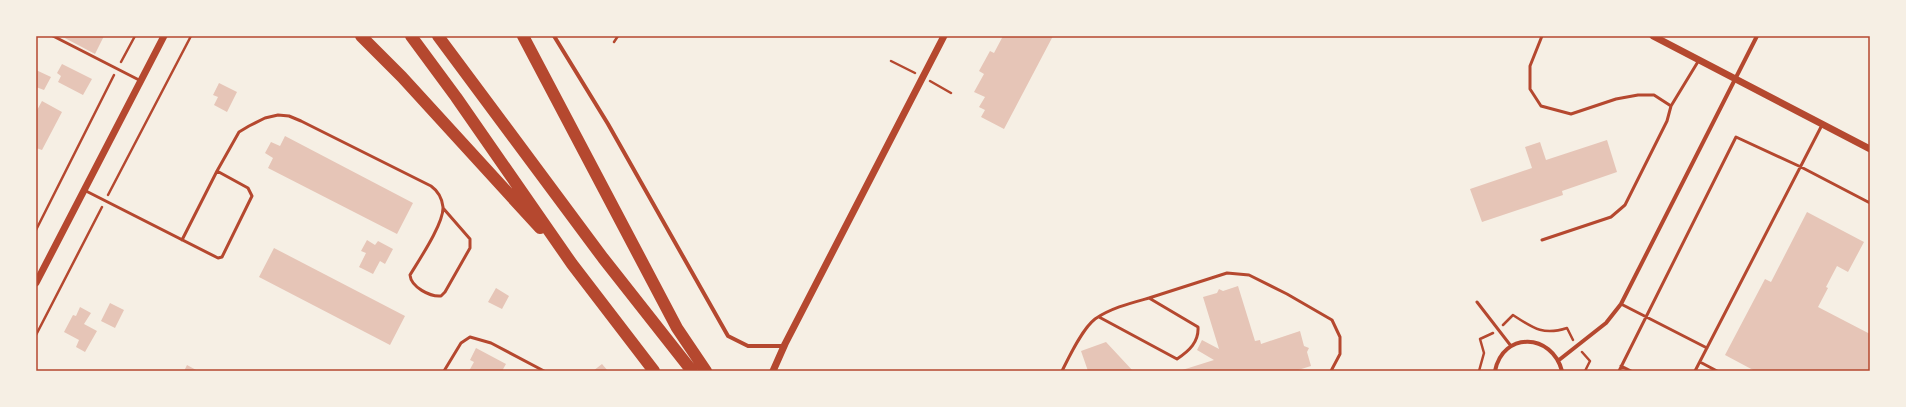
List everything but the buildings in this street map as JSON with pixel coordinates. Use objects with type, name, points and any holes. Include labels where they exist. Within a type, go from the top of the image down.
[{"type":"highway","points":[[361,36],[402,77],[572,264]]},
{"type":"highway","points":[[411,36],[456,97],[572,264],[654,371]]},
{"type":"highway","points":[[438,36],[604,258],[692,371]]},
{"type":"highway","points":[[523,36],[677,328],[706,371]]},
{"type":"street","points":[[36,283],[164,36]]},
{"type":"street","points":[[554,36],[608,124],[728,336],[748,346],[784,346]]},
{"type":"street","points":[[773,371],[784,346],[944,36]]},
{"type":"street","points":[[1653,36],[1870,149]]},
{"type":"street","points":[[1559,360],[1606,323],[1621,304],[1757,36]]},
{"type":"street","points":[[1495,371],[1497,363],[1503,353],[1511,346],[1521,342],[1538,343],[1552,351],[1559,360],[1562,371]]},
{"type":"lane","points":[[53,36],[141,81]]},
{"type":"lane","points":[[1542,36],[1530,66],[1530,89],[1541,106],[1571,114],[1616,99],[1638,95],[1654,95],[1671,106]]},
{"type":"lane","points":[[1542,240],[1611,217],[1625,205],[1664,127],[1671,106],[1699,60]]},
{"type":"lane","points":[[182,240],[217,171],[239,132],[265,118],[278,115],[289,116],[301,121],[437,190],[441,198],[443,208],[438,226],[410,275],[411,281],[415,285],[435,297],[441,296],[445,292],[470,248],[470,239],[443,208]]},
{"type":"lane","points":[[1695,371],[1822,125]]},
{"type":"lane","points":[[1619,371],[1736,137],[1801,167],[1870,203]]},
{"type":"lane","points":[[84,190],[218,258],[222,257],[252,196],[248,188],[217,171]]},
{"type":"lane","points":[[1062,371],[1075,346],[1094,320],[1099,317],[1118,307],[1227,273],[1249,275],[1288,294],[1332,320],[1340,337],[1340,354],[1331,371]]},
{"type":"lane","points":[[1099,317],[1177,359],[1189,351],[1198,336],[1198,327],[1149,298]]},
{"type":"lane","points":[[1477,302],[1511,346]]},
{"type":"lane","points":[[1621,304],[1707,348]]},
{"type":"lane","points":[[444,371],[461,342],[470,337],[491,343],[544,371]]},
{"type":"lane","points":[[1700,362],[1717,371]]},
{"type":"lane","points":[[1621,366],[1631,371]]},
{"type":"path","points":[[120,64],[135,36]]},
{"type":"path","points":[[107,197],[191,36]]},
{"type":"path","points":[[614,42],[618,36]]},
{"type":"path","points":[[36,230],[116,71]]},
{"type":"path","points":[[36,335],[104,204]]}]
